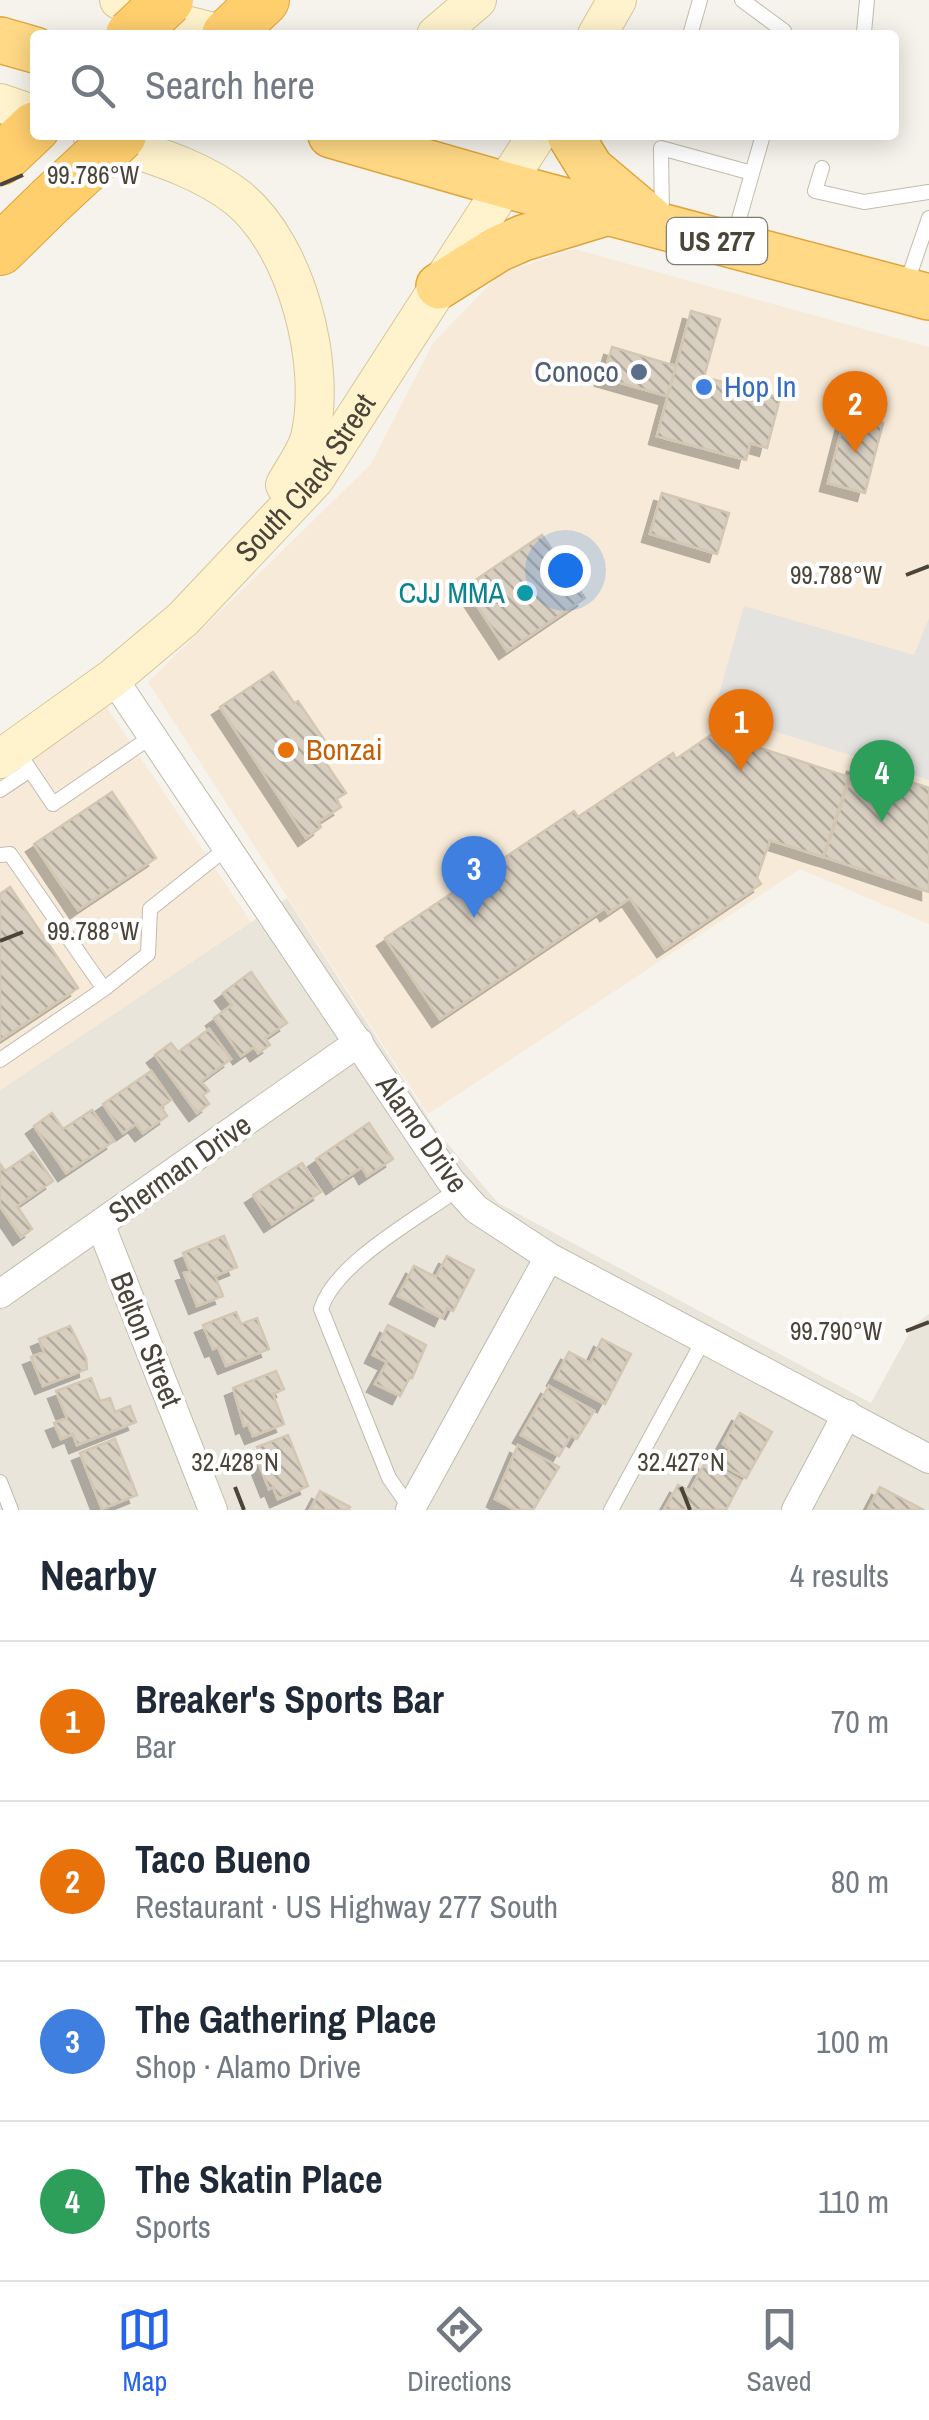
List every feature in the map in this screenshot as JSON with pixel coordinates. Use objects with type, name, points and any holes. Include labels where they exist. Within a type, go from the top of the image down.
[{"type":"highway","points":[[136,30],[168,0]]},
{"type":"highway","points":[[231,30],[264,0]]},
{"type":"highway","points":[[0,40],[30,49]]},
{"type":"highway","points":[[0,160],[30,132]]},
{"type":"highway","points":[[0,250],[116,140]]},
{"type":"highway","name":"US 277","points":[[348,140],[917,294]]},
{"type":"highway","points":[[573,140],[591,170],[660,226]]},
{"type":"highway","points":[[439,286],[523,238],[608,212]]},
{"type":"main road","points":[[119,0],[205,30]]},
{"type":"main road","points":[[442,30],[477,0]]},
{"type":"main road","points":[[600,30],[617,0]]},
{"type":"main road","points":[[0,103],[30,113]]},
{"type":"main road","points":[[106,140],[192,170],[240,200],[272,240],[310,327],[315,388],[310,440],[249,553]]},
{"type":"main road","name":"South Clack Street","points":[[15,759],[183,619],[315,480],[534,140]]},
{"type":"street","name":"Alamo Drive","points":[[113,678],[458,1189],[476,1209],[549,1258],[929,1459]]},
{"type":"street","name":"Sherman Drive","points":[[0,1294],[359,1042]]},
{"type":"street","name":"Belton Street","points":[[100,1226],[213,1510]]},
{"type":"street","points":[[410,1509],[549,1258]]},
{"type":"street","points":[[796,1510],[847,1414]]},
{"type":"lane","points":[[691,30],[700,0]]},
{"type":"lane","points":[[742,0],[781,30]]},
{"type":"lane","points":[[864,30],[867,0]]},
{"type":"lane","points":[[732,244],[762,140]]},
{"type":"lane","points":[[660,226],[662,142],[752,173]]},
{"type":"lane","points":[[822,168],[815,191],[864,202],[929,192]]},
{"type":"lane","points":[[917,294],[929,218]]},
{"type":"lane","points":[[0,790],[15,759],[53,804],[151,737]]},
{"type":"lane","points":[[0,1060],[104,990],[148,954],[150,909],[228,848]]},
{"type":"lane","points":[[0,856],[10,854],[104,990]]},
{"type":"lane","points":[[410,1509],[389,1478],[322,1309],[327,1291],[343,1272],[458,1189]]},
{"type":"lane","points":[[611,1510],[704,1339]]},
{"type":"lane","points":[[0,1482],[11,1510]]},
{"type":"shaded area","points":[[574,249],[929,347],[929,924],[800,869],[428,1114],[148,682],[371,464],[433,343],[500,274]]},
{"type":"shaded area","points":[[744,606],[914,655],[929,618],[929,780],[714,712]]},
{"type":"shaded area","points":[[106,706],[251,922],[0,1090],[0,776]]},
{"type":"shaded area","points":[[287,898],[436,1130],[498,1203],[871,1403],[913,1326],[929,1314],[929,1510],[0,1510],[0,1090]]},
{"type":"building","name":"Hop In","points":[[691,311],[720,319],[704,377],[780,398],[767,448],[750,443],[746,460],[657,436]]},
{"type":"building","name":"Conoco","points":[[612,347],[676,366],[667,396],[603,378]]},
{"type":"building","points":[[846,413],[883,423],[865,493],[828,483]]},
{"type":"building","points":[[662,493],[729,513],[717,554],[650,534]]},
{"type":"building","name":"CJJ MMA","points":[[542,535],[585,598],[507,651],[465,587]]},
{"type":"building","name":"Bonzai","points":[[273,672],[325,741],[320,744],[328,756],[323,759],[346,793],[336,799],[341,807],[318,822],[321,827],[306,838],[220,707]]},
{"type":"building","points":[[714,733],[849,777],[823,857],[770,840],[757,878],[761,884],[665,949],[630,898],[608,913],[605,908],[440,1019],[385,938],[574,811],[578,817],[673,753],[676,759]]},
{"type":"building","points":[[855,764],[929,788],[929,892],[824,857]]},
{"type":"building","points":[[112,792],[156,858],[78,910],[34,844]]},
{"type":"building","points":[[10,887],[78,988],[0,1040],[0,894]]},
{"type":"building","points":[[251,972],[287,1023],[265,1038],[270,1045],[258,1053],[254,1047],[241,1056],[214,1018],[232,1005],[223,993]]},
{"type":"building","points":[[209,1029],[231,1059],[201,1081],[209,1091],[203,1095],[209,1104],[197,1113],[155,1055],[171,1043],[178,1052]]},
{"type":"building","points":[[151,1071],[171,1100],[161,1107],[167,1116],[143,1133],[136,1124],[123,1133],[103,1104]]},
{"type":"building","points":[[92,1110],[114,1141],[66,1173],[34,1126],[52,1113],[63,1129]]},
{"type":"building","points":[[369,1123],[393,1159],[367,1176],[362,1167],[334,1186],[316,1159]]},
{"type":"building","points":[[33,1152],[53,1181],[17,1206],[32,1229],[21,1237],[0,1206],[0,1164],[5,1171]]},
{"type":"building","points":[[302,1163],[321,1192],[272,1224],[253,1195]]},
{"type":"building","points":[[224,1236],[237,1267],[215,1276],[223,1296],[197,1306],[184,1273],[190,1271],[183,1253]]},
{"type":"building","points":[[447,1256],[474,1270],[453,1311],[447,1308],[442,1318],[398,1296],[414,1266],[436,1277]]},
{"type":"building","points":[[236,1312],[241,1324],[257,1318],[269,1349],[226,1366],[218,1347],[213,1349],[203,1325]]},
{"type":"building","points":[[388,1325],[426,1345],[400,1396],[375,1384],[387,1362],[373,1355]]},
{"type":"building","points":[[70,1326],[86,1358],[87,1369],[43,1386],[31,1357],[44,1352],[39,1339]]},
{"type":"building","points":[[602,1339],[631,1354],[605,1404],[555,1378],[569,1352],[590,1363]]},
{"type":"building","points":[[276,1371],[284,1389],[273,1394],[284,1424],[253,1436],[248,1424],[244,1426],[233,1388]]},
{"type":"building","points":[[91,1378],[100,1401],[110,1398],[115,1412],[130,1406],[136,1422],[77,1445],[73,1434],[61,1439],[54,1423],[67,1418],[56,1391]]},
{"type":"building","points":[[549,1386],[594,1411],[577,1439],[571,1435],[559,1456],[521,1435]]},
{"type":"building","points":[[740,1413],[772,1432],[746,1478],[721,1464],[730,1449],[723,1444]]},
{"type":"building","points":[[288,1435],[308,1486],[278,1499],[273,1487],[269,1489],[256,1456],[260,1454],[257,1447]]},
{"type":"building","points":[[115,1439],[137,1495],[102,1509],[80,1453]]},
{"type":"building","points":[[518,1445],[559,1467],[533,1510],[516,1510],[495,1499]]},
{"type":"building","points":[[706,1461],[741,1481],[726,1510],[664,1510],[678,1485],[690,1491]]},
{"type":"building","points":[[880,1487],[924,1510],[868,1510]]},
{"type":"building","points":[[320,1491],[350,1507],[310,1510]]},
{"type":"place","name":"Conoco","points":[[639,372]]},
{"type":"place","name":"Hop In","points":[[704,387]]},
{"type":"place","name":"Taco Bueno","points":[[855,453]]},
{"type":"place","name":"CJJ MMA","points":[[525,593]]},
{"type":"place","name":"Bonzai","points":[[286,750]]},
{"type":"place","name":"Breaker's Sports Bar","points":[[741,771]]},
{"type":"place","name":"The Skatin Place","points":[[882,822]]},
{"type":"place","name":"The Gathering Place","points":[[474,918]]}]
